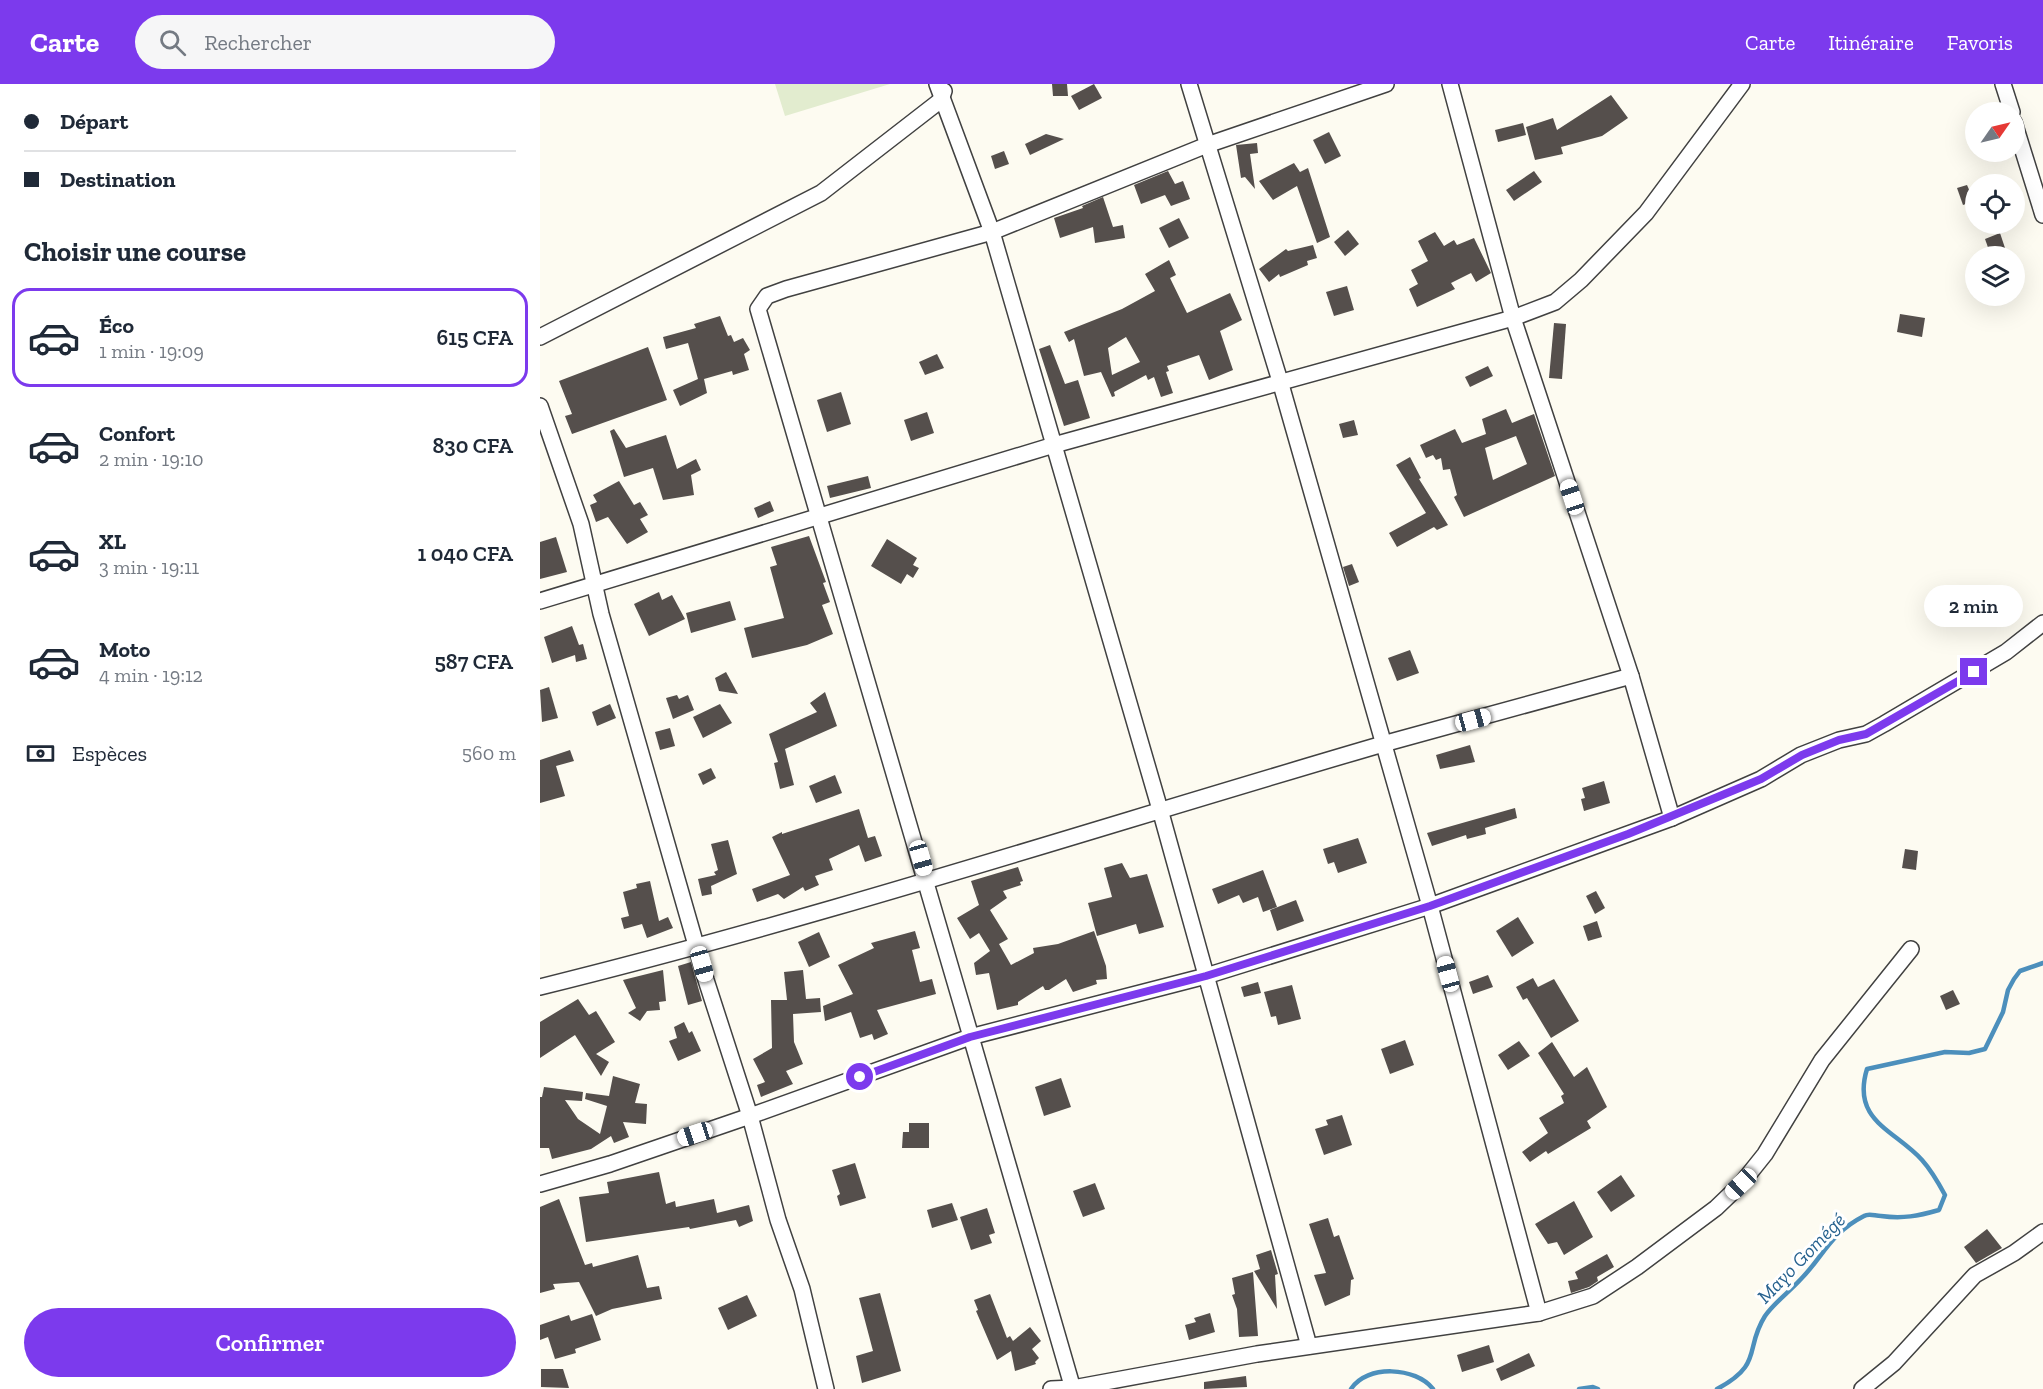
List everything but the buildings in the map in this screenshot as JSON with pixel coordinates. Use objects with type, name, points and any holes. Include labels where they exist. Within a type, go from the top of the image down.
[{"type":"street","points":[[937,84],[941,100],[992,232],[1161,813],[1309,1346]]},
{"type":"street","points":[[540,337],[821,193],[941,100],[946,84]]},
{"type":"street","points":[[1189,84],[1280,381],[1430,906],[1539,1313]]},
{"type":"street","points":[[1073,1388],[970,1037],[928,880],[758,309],[767,296],[786,289],[992,232],[1207,145],[1386,84]]},
{"type":"street","points":[[1450,84],[1513,318],[1631,676],[1672,818]]},
{"type":"street","points":[[540,601],[1054,445],[1513,318],[1555,302],[1589,272],[1646,213],[1742,84]]},
{"type":"street","points":[[2003,84],[2009,102]]},
{"type":"street","points":[[2025,157],[2043,214]]},
{"type":"street","points":[[540,406],[581,524],[595,585],[698,948],[750,1116],[778,1220],[802,1289],[826,1389]]},
{"type":"street","points":[[540,1185],[610,1164],[750,1116],[970,1037],[1206,976],[1430,906],[1672,818],[1761,779],[1802,755],[1839,740],[1866,734],[2006,652],[2043,623]]},
{"type":"street","points":[[540,987],[698,948],[1161,813],[1383,744],[1631,676]]},
{"type":"street","points":[[1051,1389],[1073,1388],[1309,1346],[1539,1313],[1593,1296],[1638,1267],[1716,1208],[1741,1184],[1765,1154],[1822,1060],[1911,949]]},
{"type":"street","points":[[1862,1389],[1894,1363],[1975,1275],[2014,1253],[2043,1232]]},
{"type":"green space","points":[[775,84],[890,84],[785,116]]},
{"type":"waterway","name":"Mayo Gomégé","points":[[1717,1389],[1741,1372],[1751,1356],[1755,1338],[1765,1316],[1843,1230],[1866,1215],[1903,1217],[1939,1210],[1945,1195],[1931,1172],[1922,1160],[1878,1123],[1870,1113],[1865,1101],[1864,1087],[1867,1069],[1945,1052],[1969,1053],[1985,1049],[2003,1012],[2008,990],[2014,979],[2020,971],[2043,963]]},
{"type":"waterway","name":"Mayo Gomégé","points":[[1351,1389],[1368,1375],[1392,1371],[1415,1376],[1433,1389]]},
{"type":"waterway","name":"Mayo Gomégé","points":[[1579,1389],[1593,1387],[1598,1389]]},
{"type":"route","points":[[860,1077],[970,1037],[1206,976],[1430,906],[1672,818],[1761,779],[1802,755],[1839,740],[1866,734],[1974,672]]}]
